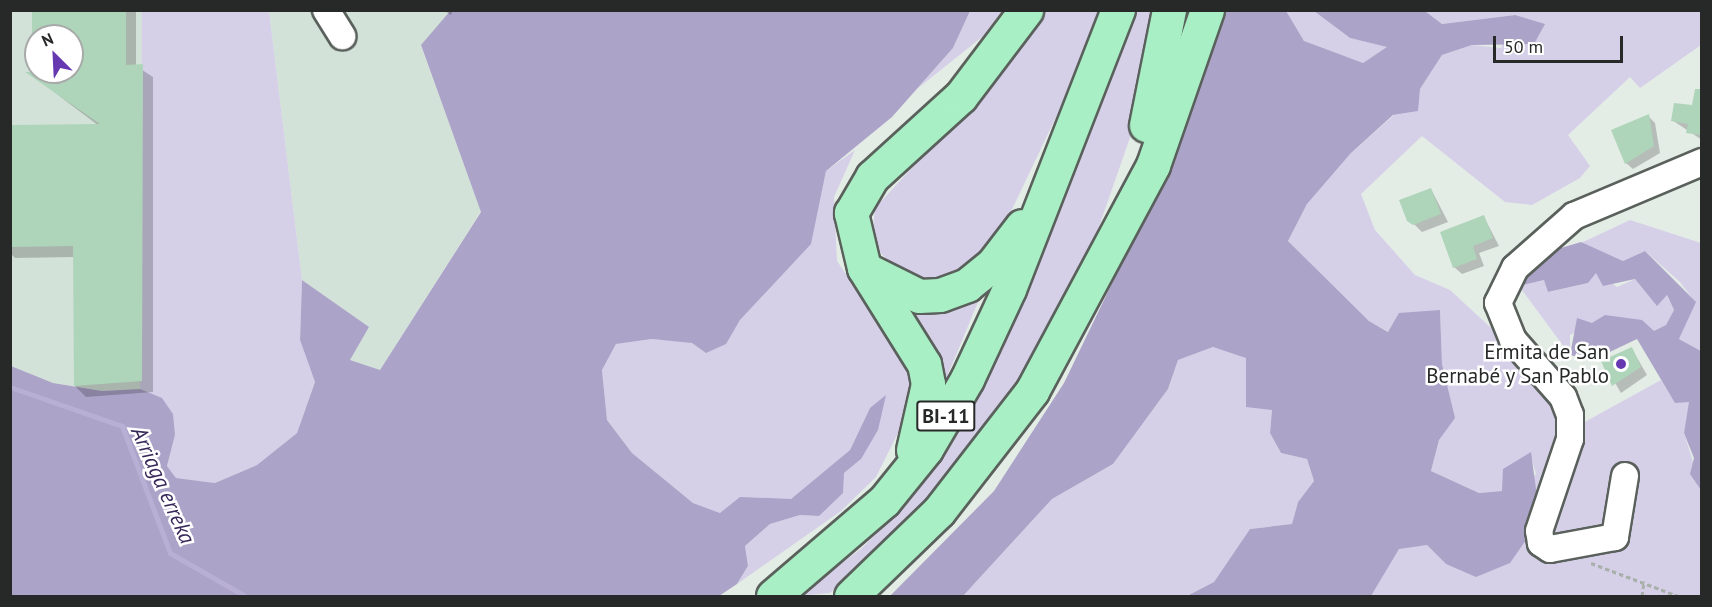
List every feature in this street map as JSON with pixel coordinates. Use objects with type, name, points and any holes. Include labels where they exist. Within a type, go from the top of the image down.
[{"type":"main road","points":[[906,475],[928,384],[924,364],[864,268],[851,231],[860,192],[961,96],[1026,10]]},
{"type":"main road","name":"BI-11","points":[[773,597],[857,529],[906,475],[967,379],[1043,199],[1118,10]]},
{"type":"main road","name":"BI-11","points":[[851,597],[980,465],[1032,391],[1089,288],[1138,154],[1169,10]]},
{"type":"main road","points":[[1089,288],[1153,165],[1207,10]]},
{"type":"main road","points":[[864,268],[919,296],[967,285],[992,265],[1043,199]]},
{"type":"lane","points":[[326,10],[342,36]]},
{"type":"lane","points":[[1625,476],[1615,537],[1563,547],[1541,543],[1539,531],[1569,439],[1570,415],[1563,397],[1530,364],[1502,320],[1498,303],[1503,288],[1515,268],[1574,216],[1701,162]]},
{"type":"path","points":[[1563,547],[1608,572],[1644,581],[1678,597]]},
{"type":"path","points":[[1642,597],[1644,581]]},
{"type":"shaded area","points":[[451,10],[970,11],[953,48],[892,117],[826,171],[811,244],[740,320],[726,344],[706,353],[692,343],[652,339],[616,344],[602,370],[607,420],[632,453],[693,503],[720,513],[740,497],[791,499],[850,450],[870,408],[886,395],[878,430],[861,459],[844,473],[843,493],[819,516],[800,515],[770,524],[745,546],[748,566],[737,584],[719,596],[11,596],[11,366],[53,383],[102,391],[140,389],[162,398],[173,414],[175,435],[167,466],[176,478],[215,483],[257,465],[297,433],[315,382],[300,340],[302,280],[369,327],[350,360],[380,370],[481,212],[421,45]]},
{"type":"shaded area","points":[[10,11],[142,11],[140,389],[102,391],[53,383],[11,366]]},
{"type":"shaded area","points":[[142,11],[269,11],[302,280],[300,340],[315,382],[297,433],[257,465],[215,483],[176,478],[167,466],[175,435],[140,389]]},
{"type":"shaded area","points":[[269,11],[451,11],[421,46],[481,211],[380,370],[350,360],[369,327],[302,280]]},
{"type":"shaded area","points":[[970,11],[1002,11],[982,37],[917,89],[953,48]]},
{"type":"shaded area","points":[[1041,11],[1099,11],[1057,115],[1005,224],[980,259],[955,276],[916,282],[881,254],[873,230],[875,208],[1012,59]]},
{"type":"shaded area","points":[[1138,11],[1157,11],[1149,83],[1080,281],[1019,387],[945,483],[830,593],[797,596],[861,549],[897,513],[967,417]]},
{"type":"shaded area","points":[[1222,11],[1286,11],[1304,41],[1363,63],[1387,47],[1350,38],[1314,11],[1425,11],[1442,24],[1515,15],[1545,24],[1534,44],[1472,45],[1442,55],[1420,89],[1418,111],[1393,115],[1351,153],[1307,204],[1288,241],[1369,321],[1388,332],[1399,313],[1440,310],[1442,364],[1455,418],[1439,440],[1431,471],[1479,493],[1502,491],[1503,469],[1531,452],[1538,504],[1526,540],[1510,563],[1476,577],[1446,564],[1427,545],[1399,549],[1371,596],[1187,596],[1214,582],[1250,529],[1292,524],[1298,502],[1314,481],[1307,459],[1281,453],[1270,433],[1272,410],[1246,407],[1246,358],[1213,347],[1178,360],[1168,389],[1113,464],[1052,499],[963,596],[890,596],[994,491],[1064,383],[1170,163]]},
{"type":"shaded area","points":[[1314,11],[1350,38],[1388,47],[1363,63],[1332,56],[1304,41],[1286,12]]},
{"type":"shaded area","points":[[1425,11],[1701,11],[1701,45],[1640,88],[1630,77],[1568,135],[1590,166],[1580,178],[1532,205],[1505,202],[1422,136],[1361,194],[1375,230],[1415,275],[1450,290],[1503,339],[1560,412],[1561,435],[1661,380],[1675,402],[1690,402],[1684,433],[1701,488],[1701,596],[1371,596],[1399,548],[1427,545],[1446,564],[1536,474],[1530,453],[1502,491],[1479,493],[1431,471],[1439,440],[1454,418],[1442,364],[1440,310],[1389,332],[1369,321],[1288,241],[1307,204],[1351,153],[1394,115],[1417,111],[1420,89],[1442,55],[1472,45],[1501,48],[1515,15],[1442,24]]},
{"type":"shaded area","points":[[855,150],[834,197],[837,261],[901,355],[912,380],[913,403],[876,477],[841,511],[737,584],[748,566],[745,546],[770,524],[800,515],[819,516],[844,473],[861,459],[870,408],[850,450],[791,499],[767,499],[720,513],[693,503],[632,453],[607,420],[602,370],[616,344],[652,339],[725,344],[740,320],[810,244],[826,171]]},
{"type":"shaded area","points":[[1630,220],[1701,243],[1701,351],[1679,339],[1695,302],[1680,282],[1645,251],[1623,261],[1581,243]]},
{"type":"shaded area","points":[[1581,242],[1623,261],[1645,251],[1696,302],[1679,339],[1701,351],[1701,490],[1690,474],[1694,458],[1684,433],[1689,402],[1675,403],[1637,339],[1593,360],[1570,355],[1577,318],[1592,323],[1605,315],[1642,320],[1654,331],[1666,325],[1674,310],[1667,295],[1657,306],[1635,279],[1603,286],[1596,273],[1588,283],[1548,292],[1544,280],[1519,286],[1530,268],[1551,251]]},
{"type":"shaded area","points":[[1596,272],[1617,287],[1635,279],[1657,305],[1666,294],[1674,310],[1666,325],[1654,332],[1592,323],[1570,335],[1570,355],[1519,286],[1544,280],[1549,292],[1588,283]]},
{"type":"shaded area","points":[[983,290],[944,384],[930,343],[893,298]]},
{"type":"shaded area","points":[[1213,347],[1247,357],[1246,381],[1272,410],[1270,433],[1281,453],[1307,459],[1314,481],[1298,502],[1292,524],[1250,529],[1214,582],[1187,596],[963,596],[1052,499],[1113,464],[1168,389],[1178,360]]},
{"type":"building","points":[[32,10],[126,10],[126,65],[143,64],[142,381],[74,386],[73,246],[10,247],[10,125],[100,124],[42,84],[84,84],[84,24],[32,24]]},
{"type":"building","points":[[1695,89],[1701,89],[1701,135],[1686,133],[1688,124],[1671,121],[1674,103],[1692,105]]},
{"type":"building","points":[[1649,114],[1654,146],[1625,164],[1611,130]]},
{"type":"building","points":[[1431,188],[1441,214],[1413,225],[1407,221],[1399,200]]},
{"type":"building","points":[[1484,215],[1493,238],[1473,246],[1477,259],[1453,268],[1440,232]]},
{"type":"building","name":"Ermita de San Bernabé y San Pablo","points":[[1632,347],[1641,367],[1612,386],[1601,361]]},
{"type":"waterway","name":"Arriaga erreka","points":[[10,387],[122,426],[170,553],[245,596]]},
{"type":"place","name":"Ermita de San Bernabé y San Pablo","points":[[1621,364]]}]
